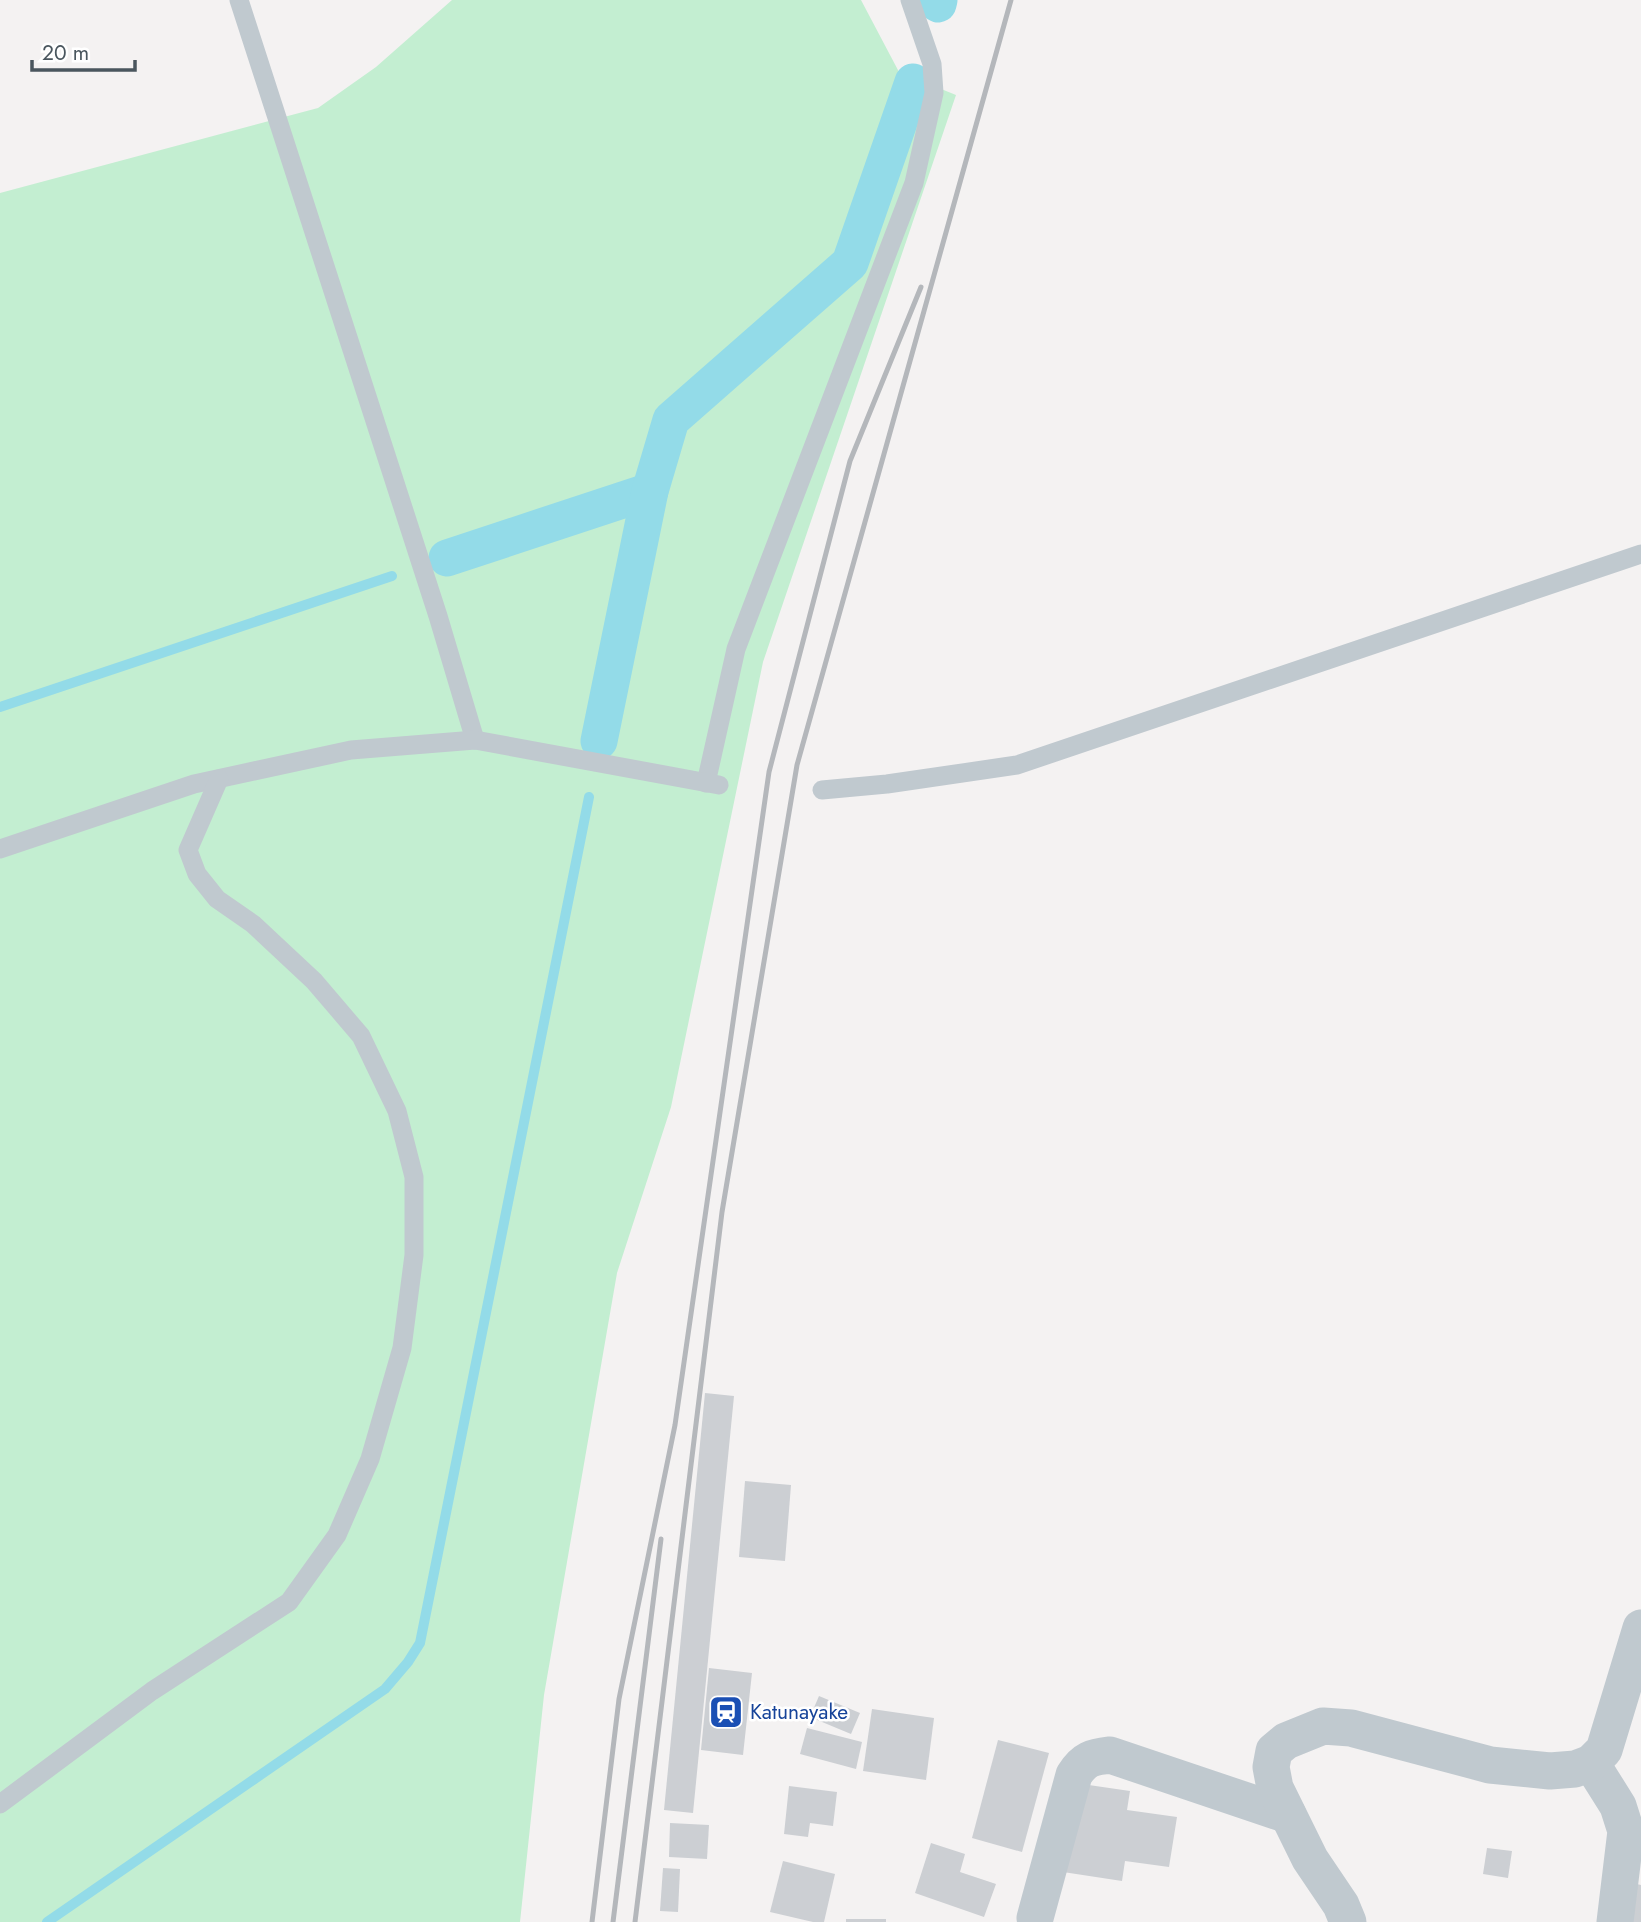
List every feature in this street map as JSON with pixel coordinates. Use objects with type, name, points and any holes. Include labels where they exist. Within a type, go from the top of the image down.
[{"type":"street","points":[[1349,1922],[1341,1905],[1310,1859],[1275,1788],[1271,1767],[1275,1751],[1286,1741],[1323,1726],[1352,1728],[1490,1765],[1550,1771],[1574,1769],[1591,1763],[1604,1749],[1641,1628]]},
{"type":"street","points":[[1035,1918],[1074,1775],[1090,1758],[1110,1755],[1288,1815]]},
{"type":"street","points":[[1591,1763],[1618,1806],[1626,1831],[1615,1922]]},
{"type":"lane","points":[[239,0],[438,616],[475,740]]},
{"type":"lane","points":[[0,849],[194,784],[351,750],[475,740],[713,784],[736,649],[914,183],[934,93],[932,64],[910,0]]},
{"type":"lane","points":[[822,790],[887,784],[1017,765],[1641,554]]},
{"type":"lane","points":[[0,1804],[152,1691],[289,1602],[337,1535],[370,1459],[402,1348],[414,1255],[414,1177],[397,1111],[360,1037],[314,981],[253,924],[217,900],[197,874],[188,849],[219,779]]},
{"type":"green space","points":[[452,0],[861,0],[899,72],[956,95],[763,662],[671,1107],[617,1273],[544,1695],[520,1922],[0,1922],[0,193],[318,108],[376,67]]},
{"type":"building","points":[[705,1393],[734,1396],[693,1813],[664,1810]]},
{"type":"building","points":[[745,1481],[791,1485],[785,1561],[739,1557]]},
{"type":"building","name":"Katunayake","points":[[709,1668],[752,1673],[743,1755],[701,1750]]},
{"type":"building","points":[[819,1696],[860,1713],[851,1734],[810,1717]]},
{"type":"building","points":[[872,1709],[934,1718],[926,1780],[863,1771]]},
{"type":"building","points":[[807,1728],[862,1742],[856,1769],[800,1754]]},
{"type":"building","points":[[998,1740],[1049,1753],[1022,1852],[972,1838]]},
{"type":"building","points":[[1075,1783],[1130,1791],[1127,1810],[1177,1817],[1169,1867],[1125,1861],[1122,1881],[1063,1872]]},
{"type":"building","points":[[789,1786],[837,1792],[833,1826],[810,1823],[808,1837],[784,1834]]},
{"type":"building","points":[[670,1823],[709,1825],[707,1859],[669,1857]]},
{"type":"building","points":[[931,1843],[965,1854],[960,1872],[996,1884],[984,1917],[915,1893]]},
{"type":"building","points":[[1487,1848],[1512,1851],[1508,1878],[1483,1874]]},
{"type":"building","points":[[783,1861],[835,1874],[824,1922],[770,1912]]},
{"type":"building","points":[[663,1868],[680,1869],[678,1912],[660,1911]]},
{"type":"building","points":[[1624,1881],[1641,1885],[1641,1922],[1616,1922]]},
{"type":"building","points":[[846,1919],[886,1919],[886,1922],[846,1922]]},
{"type":"waterway","points":[[938,4],[939,0]]},
{"type":"waterway","points":[[599,741],[650,491],[671,420],[850,263],[913,82]]},
{"type":"waterway","points":[[447,558],[650,491]]},
{"type":"waterway","points":[[0,707],[392,576]]},
{"type":"waterway","points":[[47,1922],[385,1689],[420,1643],[589,797]]},
{"type":"railway","points":[[635,1922],[722,1212],[797,765],[1011,0]]},
{"type":"railway","points":[[592,1922],[619,1699],[675,1425],[769,772],[850,461],[921,287]]},
{"type":"railway","points":[[613,1922],[661,1539]]},
{"type":"place","name":"Katunayake","points":[[726,1712]]}]
